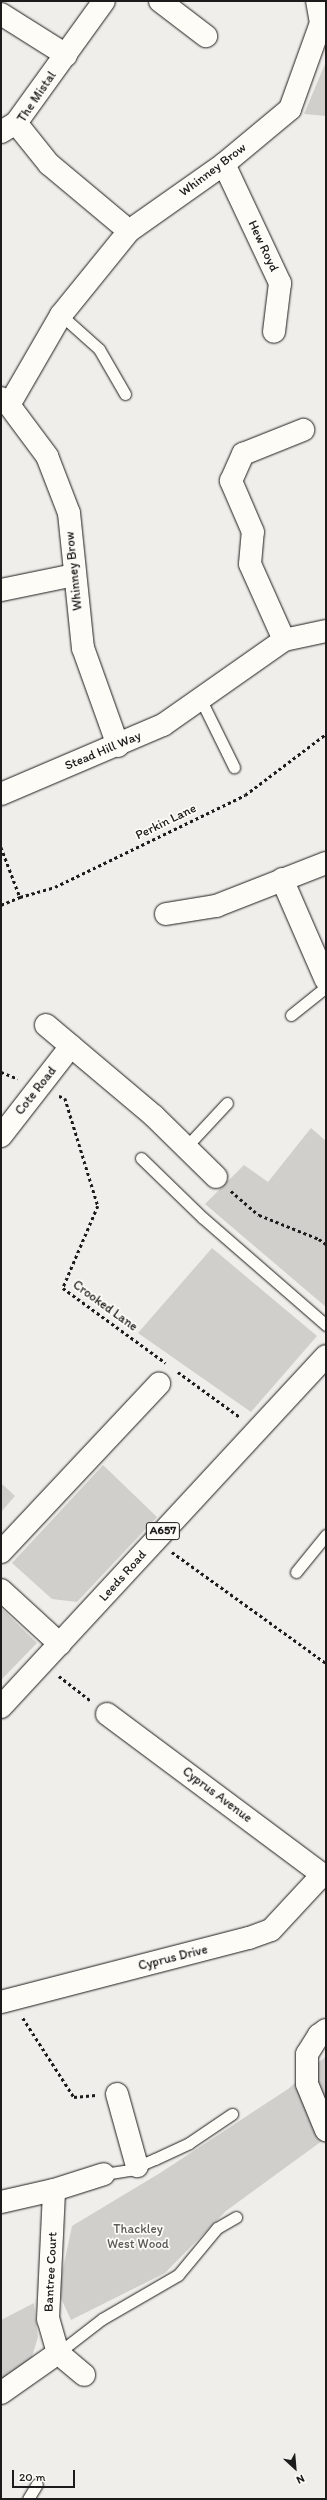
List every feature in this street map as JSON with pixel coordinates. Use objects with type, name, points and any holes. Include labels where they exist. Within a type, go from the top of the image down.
[{"type":"street","name":"The Mistal","points":[[104,1],[66,55],[8,127],[49,164],[129,231]]},
{"type":"street","points":[[160,1],[206,36]]},
{"type":"street","name":"Whinney Brow","points":[[118,746],[83,648],[74,575],[69,513],[47,456],[5,402],[61,315],[129,231],[224,164],[290,109],[323,23],[317,1]]},
{"type":"street","points":[[1,14],[66,55]]},
{"type":"street","name":"Hew Royd","points":[[224,164],[280,283],[274,332]]},
{"type":"street","points":[[284,640],[250,564],[253,532],[232,482],[243,454],[303,430]]},
{"type":"street","points":[[1,590],[74,575]]},
{"type":"street","name":"Stead Hill Way","points":[[1,794],[118,746],[163,725],[201,700],[284,640],[326,631]]},
{"type":"street","points":[[166,914],[216,906],[326,862]]},
{"type":"street","points":[[282,879],[326,980]]},
{"type":"street","points":[[46,1025],[154,1116],[216,1177]]},
{"type":"street","name":"Cote Road","points":[[1,1136],[71,1046]]},
{"type":"street","name":"Leeds Road","points":[[1,1707],[326,1356]]},
{"type":"street","points":[[1,1552],[159,1384]]},
{"type":"street","points":[[1,1590],[60,1644]]},
{"type":"street","name":"Cyprus Avenue","points":[[107,1714],[324,1875]]},
{"type":"street","name":"Cyprus Drive","points":[[6,2001],[249,1938],[272,1930],[324,1875]]},
{"type":"street","points":[[326,2030],[319,2035],[307,2054],[307,2084],[326,2130]]},
{"type":"street","points":[[117,2094],[138,2166]]},
{"type":"street","points":[[1,2202],[54,2190],[104,2174]]},
{"type":"street","name":"Bantree Court","points":[[54,2190],[48,2318],[58,2353]]},
{"type":"street","points":[[1,2392],[58,2353],[84,2375]]},
{"type":"lane","points":[[61,315],[99,349],[125,394]]},
{"type":"lane","points":[[201,700],[234,767]]},
{"type":"lane","points":[[291,1015],[326,987]]},
{"type":"lane","points":[[186,1147],[227,1103]]},
{"type":"lane","points":[[141,1158],[203,1218],[326,1325]]},
{"type":"lane","points":[[296,1572],[326,1535]]},
{"type":"lane","points":[[104,2174],[129,2170],[189,2143],[232,2114]]},
{"type":"lane","points":[[58,2353],[102,2319],[178,2275],[217,2228],[236,2217]]},
{"type":"lane","points":[[28,2499],[37,2484]]},
{"type":"path","name":"Perkin Lane","points":[[1,905],[20,897],[55,887],[245,795],[326,734]]},
{"type":"path","points":[[1,847],[20,897]]},
{"type":"path","name":"Crooked Lane","points":[[1,1072],[65,1098],[98,1206],[63,1288],[257,1430]]},
{"type":"path","points":[[216,1177],[259,1215],[319,1239],[326,1244]]},
{"type":"path","points":[[155,1540],[326,1664]]},
{"type":"path","points":[[43,1663],[107,1714]]},
{"type":"path","points":[[6,2001],[74,2097],[117,2094]]},
{"type":"green space","points":[[326,62],[326,116],[304,114],[325,64]]},
{"type":"green space","points":[[311,1128],[326,1141],[326,1307],[205,1204],[244,1165],[268,1182]]},
{"type":"green space","points":[[212,1248],[317,1336],[251,1412],[138,1333]]},
{"type":"green space","points":[[103,1465],[157,1517],[77,1602],[52,1599],[12,1563]]},
{"type":"green space","points":[[1,1483],[15,1496],[1,1512]]},
{"type":"green space","points":[[1,1608],[37,1643],[1,1680]]},
{"type":"green space","name":"Thackley West Wood","points":[[326,2056],[326,2138],[226,2211],[165,2273],[71,2320],[58,2292],[72,2226],[160,2173],[288,2089]]},
{"type":"green space","points":[[34,2303],[38,2337],[31,2360],[1,2380],[1,2320]]}]
